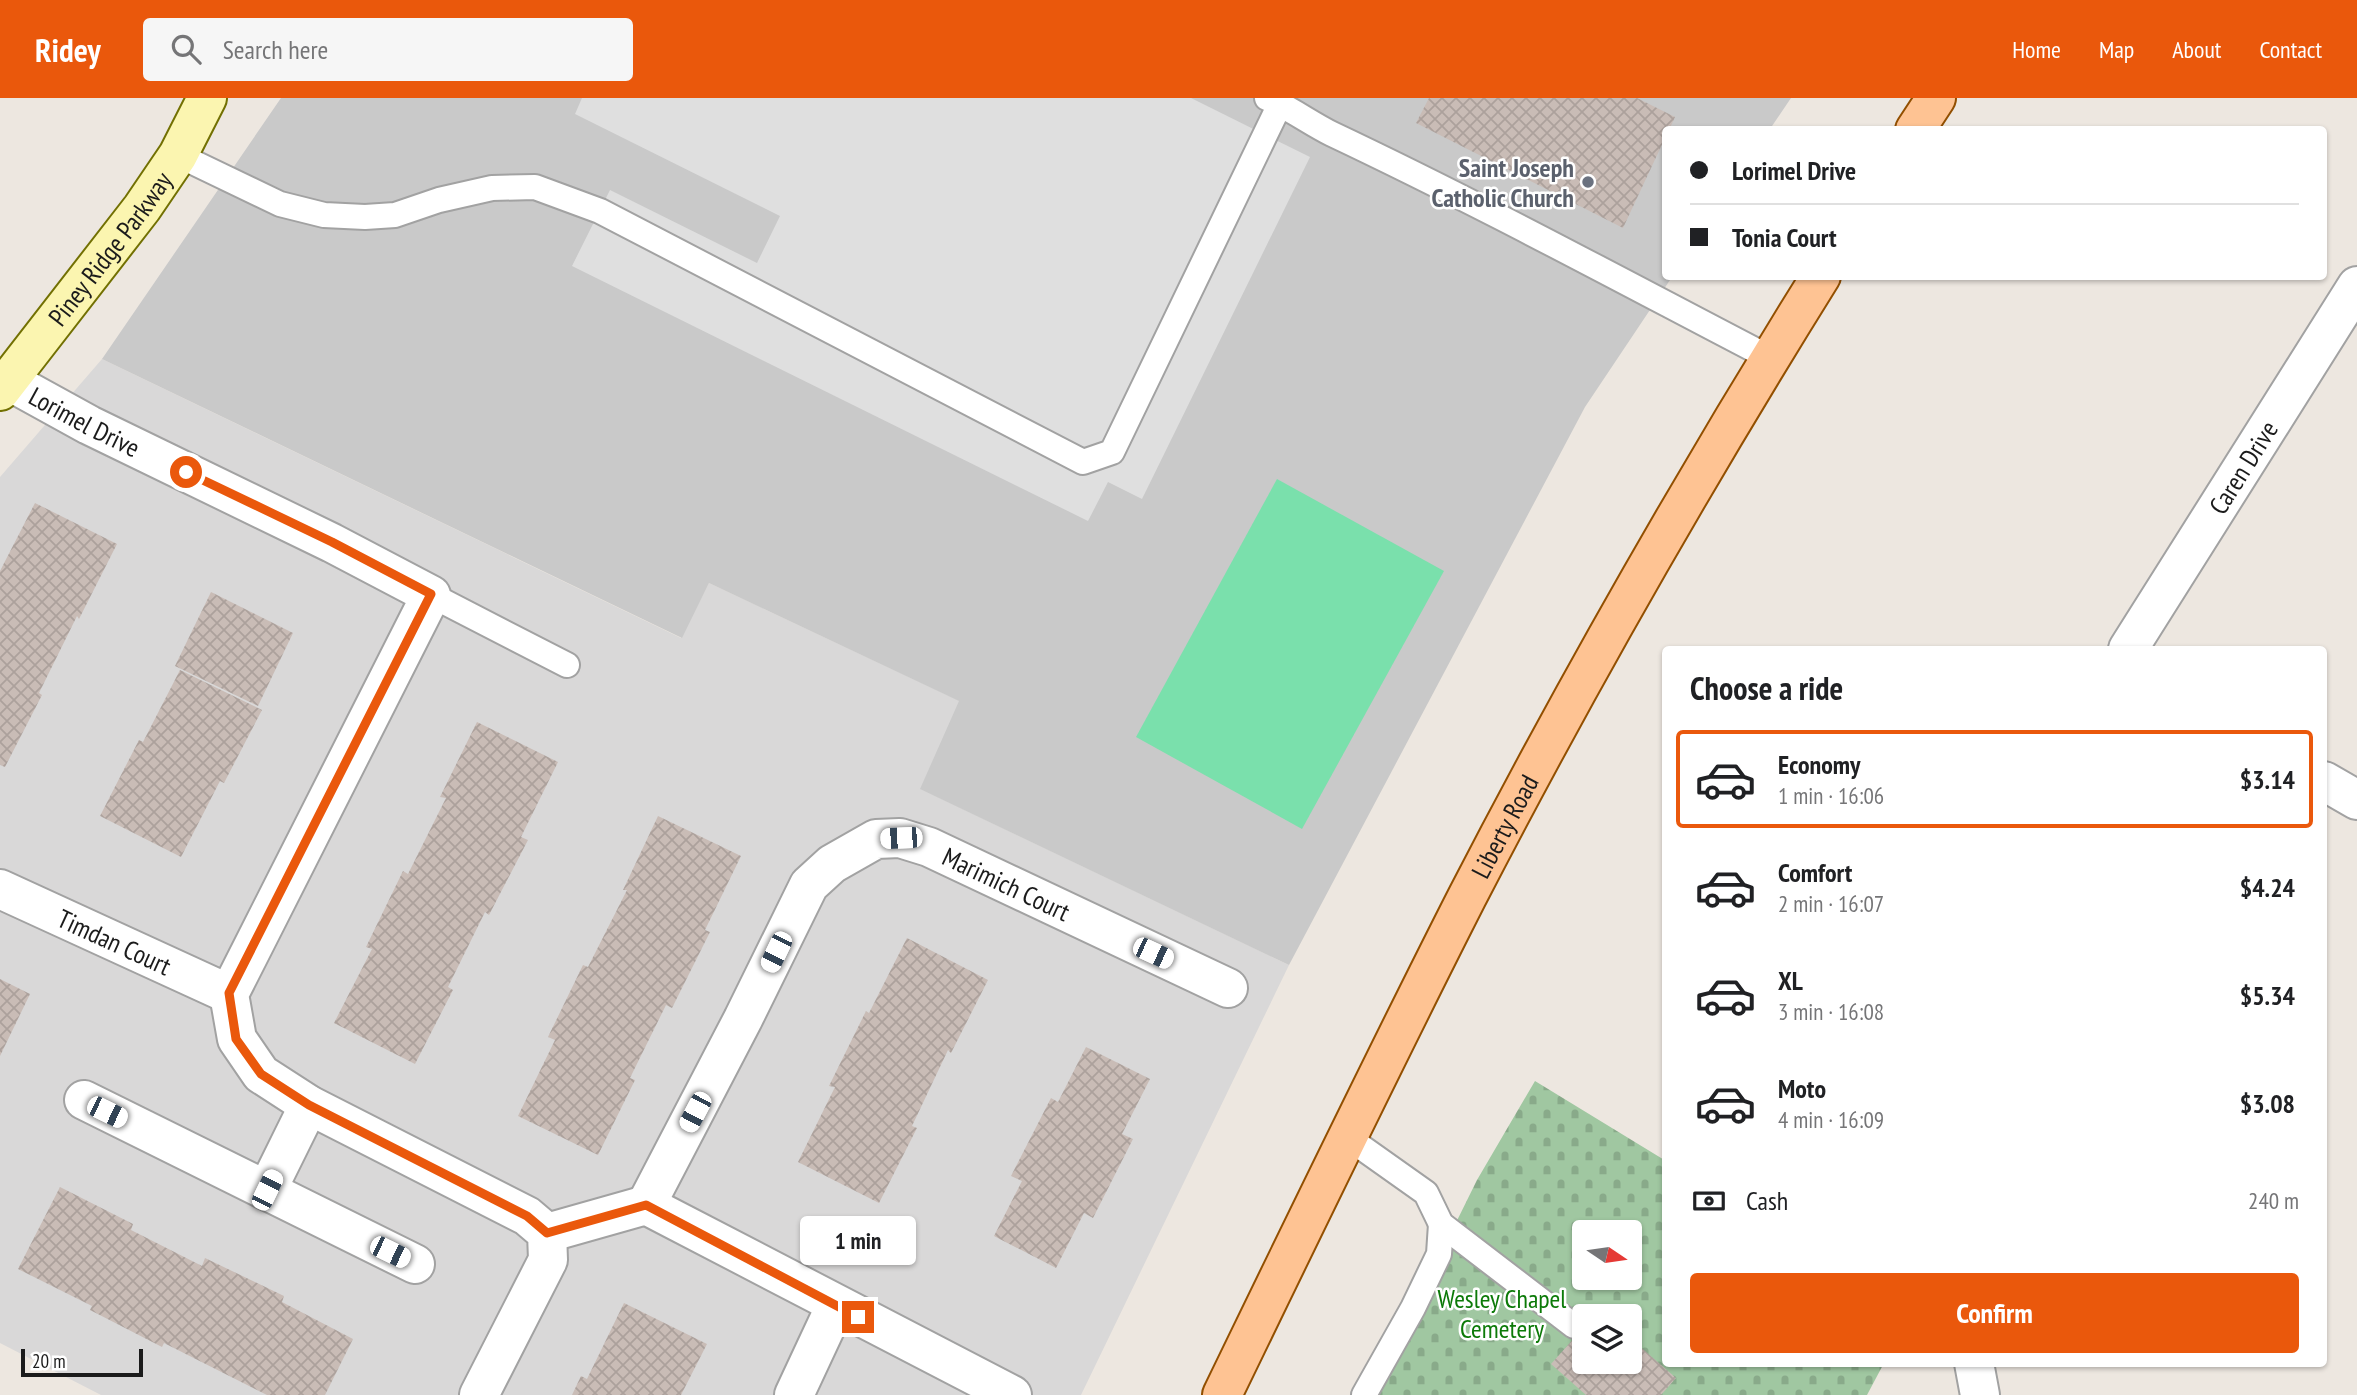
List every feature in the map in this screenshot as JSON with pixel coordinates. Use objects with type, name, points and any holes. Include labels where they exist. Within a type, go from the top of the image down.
[{"type":"main road","points":[[1918,126],[1936,98]]},
{"type":"main road","name":"Liberty Road","points":[[1222,1395],[1468,896],[1558,727],[1770,358],[1819,280]]},
{"type":"street","name":"Piney Ridge Parkway","points":[[4,386],[142,208],[178,155],[207,98]]},
{"type":"street","name":"Caren Drive","points":[[2130,646],[2357,286]]},
{"type":"street","name":"Lorimel Drive","points":[[4,386],[332,542],[431,594]]},
{"type":"street","points":[[431,594],[229,993],[236,1039],[261,1074],[309,1105],[527,1216],[547,1233],[548,1260],[479,1395]]},
{"type":"street","points":[[2327,783],[2357,800]]},
{"type":"street","name":"Marimich Court","points":[[646,1205],[809,885],[832,864],[876,839],[901,838],[929,847],[1228,988]]},
{"type":"street","name":"Timdan Court","points":[[0,889],[229,993]]},
{"type":"street","points":[[84,1100],[415,1264]]},
{"type":"street","points":[[267,1190],[309,1105]]},
{"type":"street","points":[[547,1233],[646,1205],[836,1306],[1012,1395]]},
{"type":"street","points":[[794,1395],[836,1306]]},
{"type":"street","points":[[1975,1367],[1980,1395]]},
{"type":"lane","points":[[178,155],[280,204],[324,215],[396,215],[439,200],[492,188],[535,187],[556,194],[600,211],[1083,462],[1112,453],[1273,101],[1301,118],[1394,163],[1770,358]]},
{"type":"lane","points":[[431,594],[567,665]]},
{"type":"lane","points":[[1347,1137],[1426,1193],[1441,1224],[1572,1324]]},
{"type":"lane","points":[[1364,1395],[1413,1308],[1439,1254],[1441,1224]]},
{"type":"shaded area","points":[[281,98],[1791,98],[1772,126],[1662,126],[1662,280],[1670,280],[1585,407],[1289,965],[920,789],[959,701],[709,583],[682,638],[102,359]]},
{"type":"shaded area","points":[[582,98],[1191,98],[1310,157],[1142,499],[1108,482],[1088,521],[572,266],[610,190],[757,263],[780,216],[575,114]]},
{"type":"shaded area","points":[[102,359],[681,638],[709,583],[960,701],[921,789],[1289,965],[1081,1395],[101,1395],[0,1343],[0,477]]},
{"type":"green space","points":[[1277,479],[1444,571],[1302,829],[1136,737]]},
{"type":"green space","name":"Wesley Chapel Cemetery","points":[[1535,1081],[1662,1159],[1662,1367],[1882,1367],[1867,1395],[1371,1395],[1477,1180]]},
{"type":"building","name":"Saint Joseph Catholic Church","points":[[1429,98],[1637,98],[1675,117],[1671,126],[1662,126],[1662,145],[1623,228],[1416,123]]},
{"type":"building","points":[[35,503],[117,544],[79,619],[77,616],[39,693],[42,695],[5,767],[0,765],[0,571]]},
{"type":"building","points":[[211,592],[293,633],[258,706],[175,666]]},
{"type":"building","points":[[180,670],[262,710],[224,783],[220,781],[181,857],[100,816],[139,740],[143,742]]},
{"type":"building","points":[[477,722],[558,762],[521,837],[528,840],[489,915],[485,912],[448,987],[453,990],[415,1064],[334,1023],[372,949],[366,947],[403,871],[408,874],[446,798],[440,797]]},
{"type":"building","points":[[658,816],[741,856],[705,930],[710,932],[672,1008],[666,1005],[630,1078],[635,1080],[598,1155],[518,1116],[555,1040],[548,1037],[583,965],[588,967],[627,890],[623,890]]},
{"type":"building","points":[[907,938],[988,980],[951,1053],[948,1050],[912,1126],[917,1128],[879,1203],[798,1162],[835,1087],[829,1086],[866,1011],[869,1013]]},
{"type":"building","points":[[0,979],[30,994],[0,1056]]},
{"type":"building","points":[[1086,1047],[1150,1079],[1122,1134],[1133,1139],[1093,1218],[1084,1213],[1056,1268],[994,1236],[1022,1181],[1011,1176],[1051,1098],[1058,1102]]},
{"type":"building","points":[[60,1187],[133,1224],[131,1230],[202,1266],[205,1258],[284,1296],[282,1302],[353,1339],[325,1395],[267,1395],[164,1343],[162,1347],[90,1310],[92,1306],[18,1269]]},
{"type":"building","points":[[624,1303],[707,1344],[681,1395],[572,1395],[581,1376],[587,1379]]},
{"type":"building","points":[[1572,1340],[1572,1374],[1642,1374],[1642,1348],[1676,1378],[1661,1395],[1586,1395],[1551,1364]]},
{"type":"place","name":"Saint Joseph Catholic Church","points":[[1588,182]]},
{"type":"route","points":[[186,472],[332,542],[431,594],[229,993],[236,1039],[261,1074],[309,1105],[527,1216],[547,1233],[646,1205],[858,1317]]}]
